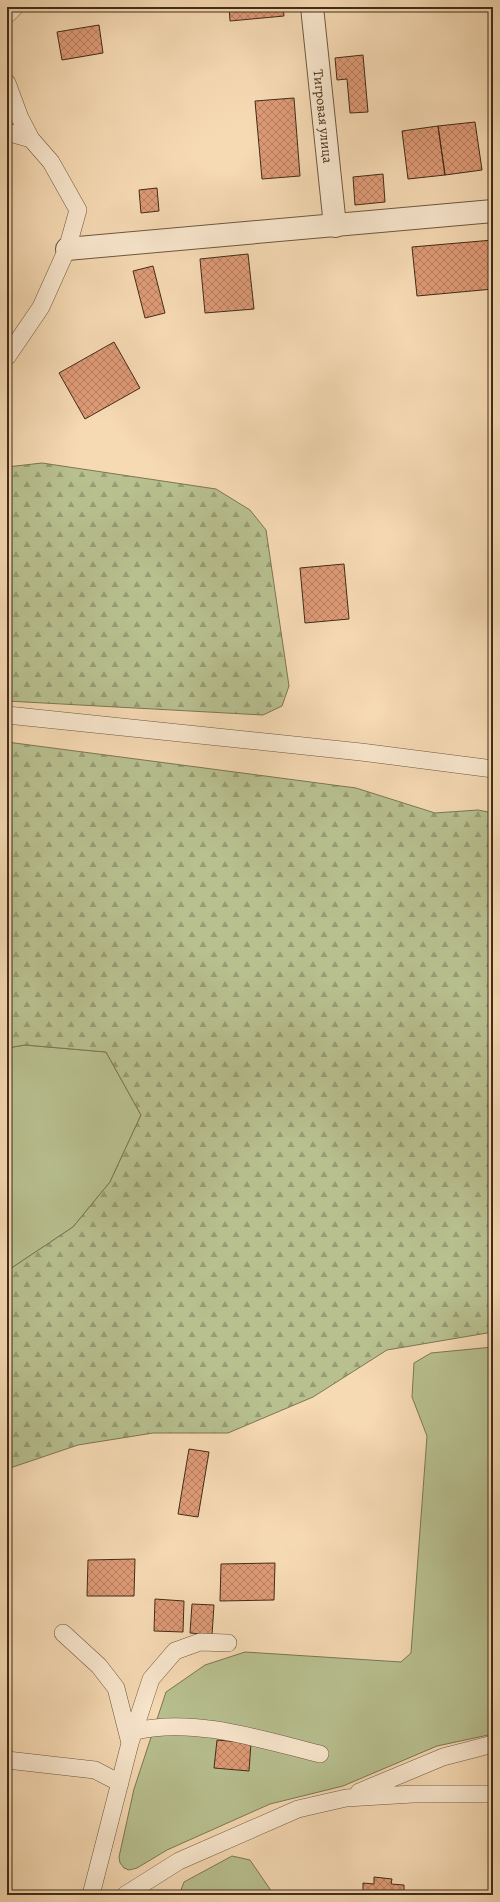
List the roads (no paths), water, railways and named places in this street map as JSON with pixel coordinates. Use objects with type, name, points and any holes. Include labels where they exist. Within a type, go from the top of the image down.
[{"type":"street","name":"Тигровая улица","points":[[312,7],[335,226]]},
{"type":"street","points":[[68,249],[493,211]]},
{"type":"lane","points":[[7,15],[15,7]]},
{"type":"lane","points":[[7,83],[13,116],[51,162],[78,210],[68,249],[41,307],[7,357]]},
{"type":"lane","points":[[7,132],[31,139]]},
{"type":"lane","points":[[7,715],[361,752],[493,769]]},
{"type":"lane","points":[[63,1634],[99,1666],[116,1688],[133,1737]]},
{"type":"lane","points":[[91,1895],[120,1783],[151,1678],[175,1651],[200,1642],[228,1643]]},
{"type":"lane","points":[[133,1737],[154,1726],[202,1728],[320,1754]]},
{"type":"lane","points":[[346,1798],[443,1758],[493,1744]]},
{"type":"lane","points":[[7,1760],[95,1770],[120,1783]]},
{"type":"lane","points":[[125,1895],[179,1861],[298,1809],[346,1798],[413,1794],[493,1794]]}]
